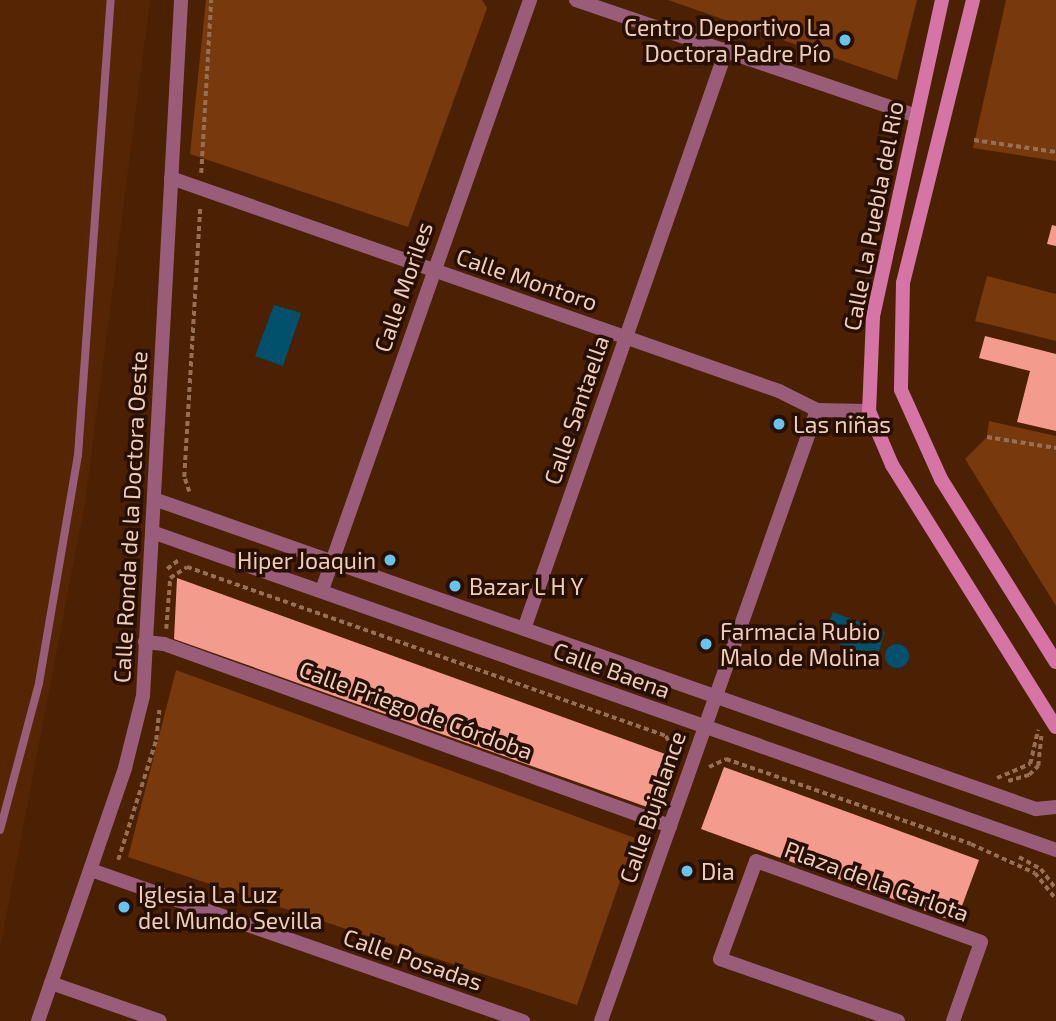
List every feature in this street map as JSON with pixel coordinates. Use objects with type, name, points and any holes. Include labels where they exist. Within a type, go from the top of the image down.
[{"type":"street","name":"Calle Ronda de la Doctora Oeste","points":[[38,1021],[136,733],[156,643],[152,532],[181,0]]},
{"type":"street","name":"Calle Moriles","points":[[322,590],[530,0]]},
{"type":"street","points":[[576,0],[727,48],[914,116]]},
{"type":"street","name":"Calle La Puebla del Rio","points":[[942,0],[914,116],[873,317],[869,411],[892,465],[1049,726]]},
{"type":"street","name":"Calle La Puebla del Rio","points":[[973,0],[903,283],[901,390],[941,479],[1056,662]]},
{"type":"street","name":"Calle Santaella","points":[[524,629],[727,48]]},
{"type":"street","name":"Calle Montoro","points":[[171,178],[779,391],[817,410],[869,411]]},
{"type":"street","name":"Calle Bujalance","points":[[601,1021],[817,410]]},
{"type":"street","name":"Calle Baena","points":[[154,499],[1036,809],[1056,807]]},
{"type":"street","name":"Calle Baena","points":[[152,532],[1056,850]]},
{"type":"street","name":"Calle Priego de Córdoba","points":[[156,643],[670,826]]},
{"type":"street","name":"Plaza de la Carlota","points":[[898,1021],[720,960],[756,862],[981,942],[953,1021]]},
{"type":"street","name":"Calle Posadas","points":[[91,870],[523,1021]]},
{"type":"street","points":[[51,983],[160,1021]]},
{"type":"lane","points":[[0,830],[39,683],[78,455],[111,0]]},
{"type":"path","points":[[203,516],[203,505],[186,490],[184,477],[211,0]]},
{"type":"path","points":[[974,140],[1056,152]]},
{"type":"path","points":[[987,437],[1056,448]]},
{"type":"path","points":[[156,643],[164,574],[173,562],[186,559],[673,733],[684,755]]},
{"type":"path","points":[[156,643],[170,578],[187,567],[666,736],[680,760]]},
{"type":"path","points":[[109,862],[152,738],[158,700],[156,740],[117,860],[127,863]]},
{"type":"path","points":[[989,782],[1030,764],[1034,757],[1032,743],[1049,726]]},
{"type":"path","points":[[999,786],[1029,775],[1038,766],[1049,726]]},
{"type":"path","points":[[703,768],[726,759],[971,844],[1035,873],[1056,900]]},
{"type":"shaded area","points":[[0,0],[150,0],[85,503],[0,948]]},
{"type":"shaded area","points":[[206,0],[482,0],[487,8],[408,227],[190,154]]},
{"type":"shaded area","name":"Centro Deportivo La Doctora Padre Pío","points":[[668,0],[917,0],[897,80]]},
{"type":"shaded area","points":[[1006,0],[1056,0],[1056,161],[973,148]]},
{"type":"shaded area","points":[[987,276],[1056,294],[1056,341],[975,321]]},
{"type":"shaded area","points":[[989,421],[1056,436],[1056,606],[965,459],[987,437]]},
{"type":"shaded area","points":[[176,670],[635,838],[577,1005],[128,857]]},
{"type":"water","points":[[274,305],[301,313],[283,366],[255,356]]},
{"type":"water","points":[[833,612],[885,632],[877,657],[822,638]]},
{"type":"water","points":[[897,644],[906,647],[909,656],[906,665],[897,668],[888,665],[885,656],[888,647]]},
{"type":"building","points":[[1052,225],[1056,226],[1056,246],[1047,244]]},
{"type":"building","points":[[985,336],[1056,354],[1056,431],[1017,422],[1030,371],[979,358]]},
{"type":"building","points":[[177,578],[668,755],[647,807],[174,639]]},
{"type":"building","points":[[724,767],[979,860],[956,922],[701,829]]},
{"type":"place","name":"Centro Deportivo La Doctora Padre Pío","points":[[845,40]]},
{"type":"place","name":"Las niñas","points":[[779,424]]},
{"type":"place","name":"Hiper Joaquin","points":[[390,560]]},
{"type":"place","name":"Bazar L H Y","points":[[455,586]]},
{"type":"place","name":"Farmacia Rubio Malo de Molina","points":[[706,644]]},
{"type":"place","name":"Dia","points":[[687,871]]},
{"type":"place","name":"Iglesia La Luz del Mundo Sevilla","points":[[124,907]]}]
